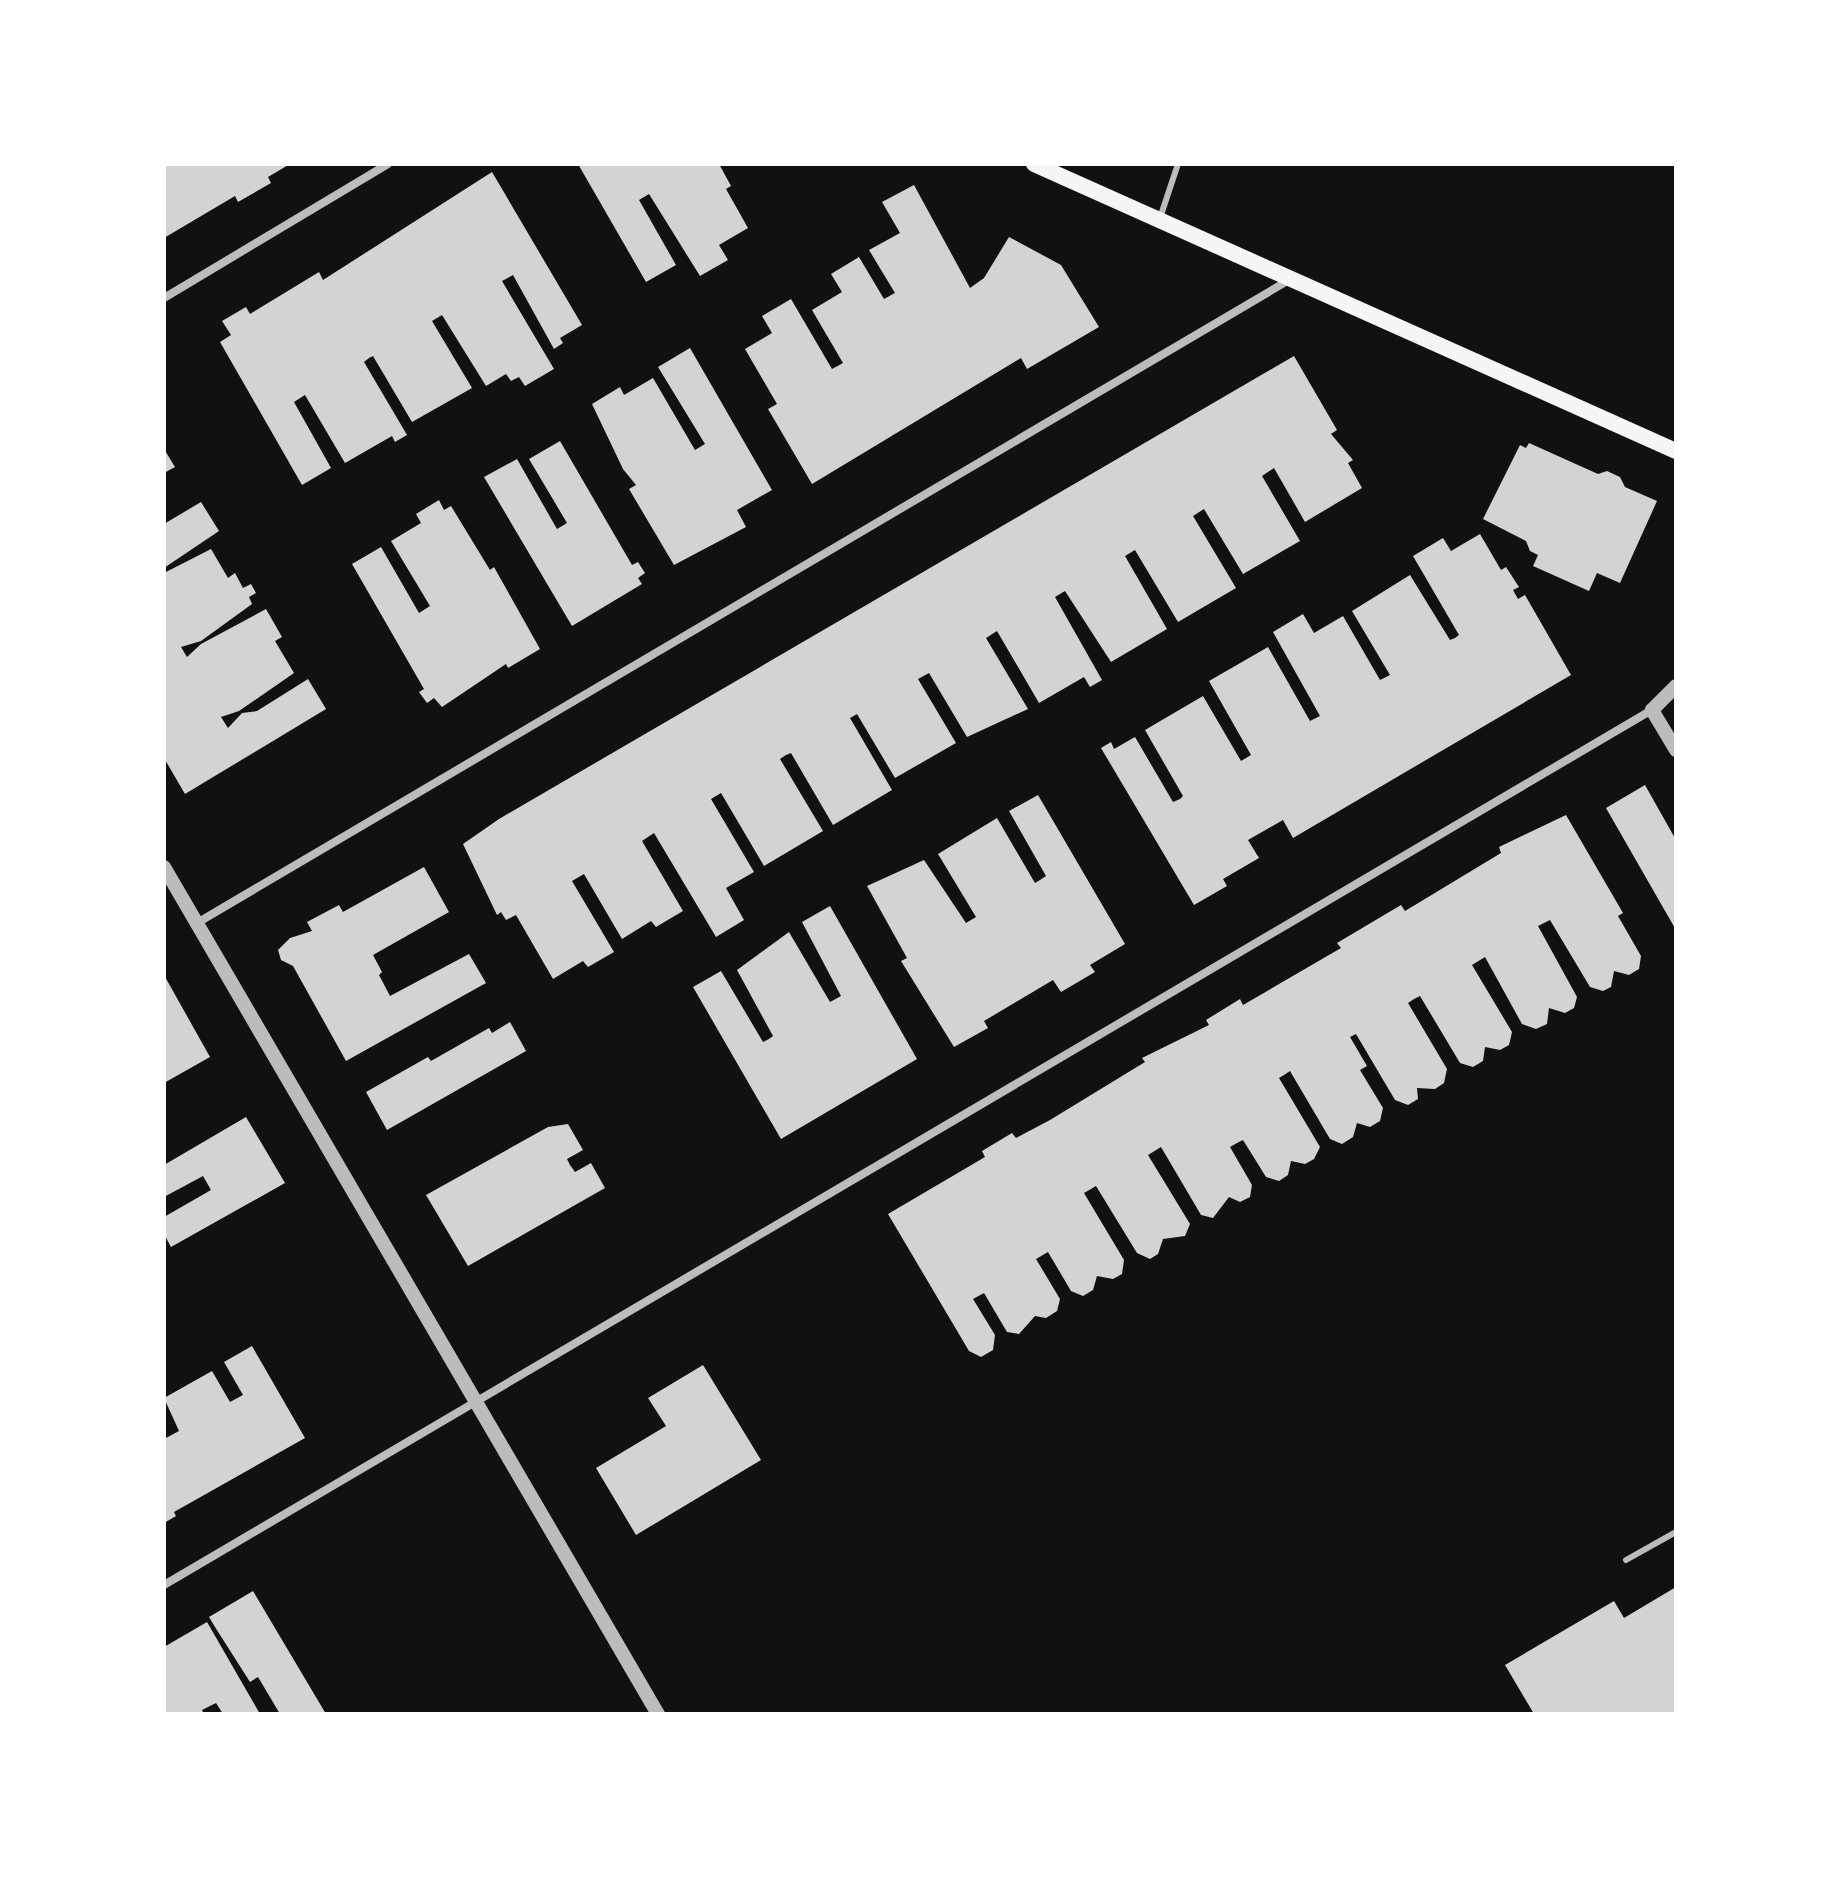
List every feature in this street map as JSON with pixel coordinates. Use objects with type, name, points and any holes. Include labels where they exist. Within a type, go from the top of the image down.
[{"type":"main road","points":[[1034,164],[1676,451]]},
{"type":"street","points":[[164,298],[388,164]]},
{"type":"street","points":[[197,923],[1290,279]]},
{"type":"street","points":[[164,1585],[1652,710],[1676,686]]},
{"type":"street","points":[[1652,710],[1676,750]]},
{"type":"street","points":[[164,867],[658,1714]]},
{"type":"lane","points":[[1159,221],[1178,164]]},
{"type":"lane","points":[[1626,1560],[1676,1532]]},
{"type":"building","points":[[164,164],[290,164],[268,177],[271,183],[238,202],[235,196],[164,238]]},
{"type":"building","points":[[578,164],[719,164],[731,186],[726,189],[748,228],[719,245],[728,260],[700,276],[649,194],[639,200],[676,265],[646,282]]},
{"type":"building","points":[[492,172],[582,325],[560,338],[563,343],[554,349],[513,275],[502,281],[554,369],[525,386],[519,377],[511,381],[506,374],[486,386],[442,315],[432,321],[472,388],[412,422],[373,356],[369,358],[364,362],[407,435],[395,442],[392,436],[345,463],[305,395],[294,402],[331,468],[302,485],[220,342],[231,335],[222,321],[246,307],[250,314],[319,272],[323,280]]},
{"type":"building","points":[[914,185],[970,288],[984,278],[1009,237],[1061,265],[1099,327],[1027,369],[1021,358],[812,484],[768,409],[777,404],[745,349],[772,333],[762,316],[791,299],[832,369],[843,363],[812,310],[842,292],[831,274],[859,257],[884,299],[895,293],[869,250],[900,233],[882,202]]},
{"type":"building","points":[[690,348],[772,490],[737,510],[746,527],[674,565],[629,489],[636,485],[623,469],[592,404],[620,387],[624,395],[653,378],[695,450],[705,444],[658,367]]},
{"type":"building","points":[[1294,356],[1337,430],[1331,434],[1353,460],[1348,463],[1362,488],[1305,522],[1274,468],[1262,476],[1300,541],[1243,574],[1204,509],[1193,516],[1236,588],[1178,622],[1135,550],[1125,556],[1167,629],[1111,662],[1065,591],[1055,597],[1102,680],[1090,687],[1084,677],[1039,703],[997,631],[986,638],[1028,709],[967,737],[929,673],[918,679],[956,743],[895,778],[857,714],[850,718],[892,790],[833,825],[791,753],[786,755],[780,759],[823,831],[764,866],[721,793],[711,799],[754,872],[726,888],[744,920],[716,937],[654,833],[642,841],[683,911],[656,927],[651,921],[622,939],[584,874],[572,881],[614,952],[588,967],[583,961],[553,979],[516,915],[506,920],[501,912],[497,915],[463,844],[499,819]]},
{"type":"building","points":[[560,441],[632,565],[638,562],[645,573],[638,578],[642,584],[572,626],[484,477],[517,459],[557,529],[567,523],[529,459]]},
{"type":"building","points":[[1529,443],[1598,474],[1607,471],[1620,477],[1625,487],[1657,501],[1620,583],[1597,573],[1589,591],[1533,566],[1538,555],[1530,551],[1526,541],[1483,519],[1520,445],[1526,448]]},
{"type":"building","points":[[164,449],[175,467],[164,473]]},
{"type":"building","points":[[439,500],[444,510],[451,506],[490,570],[494,567],[540,649],[508,668],[506,664],[442,707],[434,698],[427,703],[419,692],[424,689],[352,564],[381,547],[419,613],[430,606],[391,541],[421,523],[416,514]]},
{"type":"building","points":[[201,502],[219,531],[164,568],[164,524]]},
{"type":"building","points":[[1480,534],[1501,570],[1506,567],[1519,587],[1513,590],[1518,599],[1525,595],[1571,675],[1293,838],[1283,820],[1248,840],[1259,858],[1223,879],[1227,886],[1194,905],[1101,748],[1111,742],[1114,749],[1135,737],[1173,802],[1180,799],[1183,796],[1145,730],[1203,696],[1241,761],[1251,755],[1209,681],[1268,647],[1310,721],[1320,716],[1273,632],[1303,614],[1314,633],[1343,616],[1380,680],[1390,675],[1352,611],[1410,575],[1450,640],[1455,638],[1459,635],[1413,556],[1443,538],[1451,551]]},
{"type":"building","points":[[211,549],[228,578],[235,573],[243,588],[251,584],[256,593],[249,597],[252,604],[201,641],[181,647],[187,657],[201,644],[266,609],[282,637],[275,641],[294,673],[239,711],[221,717],[228,728],[242,713],[257,711],[308,679],[326,709],[185,794],[164,758],[164,573]]},
{"type":"building","points":[[1645,785],[1676,840],[1676,930],[1606,808]]},
{"type":"building","points":[[1038,795],[1125,944],[1090,965],[1095,972],[1061,992],[1053,980],[984,1021],[988,1028],[954,1047],[901,961],[907,958],[867,886],[924,860],[966,923],[976,917],[938,854],[997,818],[1035,883],[1046,876],[1009,811]]},
{"type":"building","points":[[1566,815],[1623,913],[1618,916],[1641,956],[1639,969],[1629,975],[1614,971],[1611,987],[1603,991],[1590,987],[1550,920],[1538,926],[1577,997],[1574,1008],[1565,1013],[1549,1008],[1547,1024],[1536,1029],[1522,1024],[1485,957],[1472,965],[1512,1032],[1509,1045],[1500,1050],[1485,1047],[1483,1061],[1473,1067],[1460,1063],[1420,996],[1414,999],[1408,1003],[1447,1069],[1444,1083],[1435,1089],[1417,1088],[1418,1099],[1408,1105],[1395,1100],[1356,1034],[1350,1037],[1367,1066],[1360,1070],[1383,1108],[1380,1121],[1370,1127],[1357,1123],[1353,1137],[1342,1144],[1330,1139],[1290,1071],[1279,1078],[1320,1147],[1314,1159],[1305,1164],[1291,1161],[1288,1175],[1279,1181],[1266,1177],[1243,1140],[1230,1147],[1252,1185],[1250,1197],[1240,1202],[1229,1197],[1213,1218],[1201,1215],[1161,1147],[1148,1155],[1190,1224],[1185,1236],[1163,1239],[1158,1254],[1150,1259],[1137,1253],[1096,1186],[1084,1193],[1124,1260],[1122,1274],[1113,1279],[1097,1276],[1093,1290],[1083,1296],[1071,1291],[1048,1252],[1036,1259],[1060,1299],[1057,1311],[1046,1318],[1035,1316],[1019,1334],[1007,1332],[984,1293],[973,1299],[995,1335],[993,1350],[981,1357],[969,1351],[888,1214],[985,1157],[982,1151],[1012,1133],[1016,1138],[1050,1120],[1145,1062],[1142,1058],[1209,1025],[1206,1020],[1240,999],[1243,1005],[1341,948],[1337,943],[1401,905],[1405,911],[1501,853],[1499,847]]},
{"type":"building","points":[[424,867],[449,912],[373,955],[390,996],[469,954],[486,983],[346,1061],[293,966],[281,960],[278,950],[290,938],[312,931],[307,922],[339,905],[343,912]]},
{"type":"building","points":[[830,906],[917,1059],[781,1139],[693,987],[721,971],[763,1042],[769,1039],[773,1036],[737,970],[789,932],[830,1002],[841,996],[802,922]]},
{"type":"building","points":[[164,975],[210,1057],[164,1083]]},
{"type":"building","points":[[510,1022],[526,1051],[387,1130],[366,1092],[428,1057],[431,1061],[489,1028],[492,1033]]},
{"type":"building","points":[[246,1117],[285,1183],[171,1247],[164,1234],[164,1217],[211,1190],[203,1176],[164,1197],[164,1165]]},
{"type":"building","points":[[568,1124],[583,1150],[567,1159],[570,1165],[575,1172],[591,1163],[605,1188],[468,1266],[426,1195],[548,1127]]},
{"type":"building","points":[[252,1346],[305,1438],[174,1512],[176,1516],[164,1523],[164,1439],[179,1431],[164,1398],[212,1371],[230,1402],[243,1395],[224,1362]]},
{"type":"building","points":[[703,1365],[761,1460],[636,1535],[596,1468],[666,1426],[648,1398]]},
{"type":"building","points":[[1676,1587],[1676,1714],[1534,1714],[1505,1665],[1614,1601],[1624,1618]]},
{"type":"building","points":[[253,1591],[326,1714],[280,1714],[258,1677],[250,1682],[209,1617]]},
{"type":"building","points":[[207,1622],[260,1714],[223,1714],[216,1703],[202,1710],[204,1714],[164,1714],[164,1647]]}]
